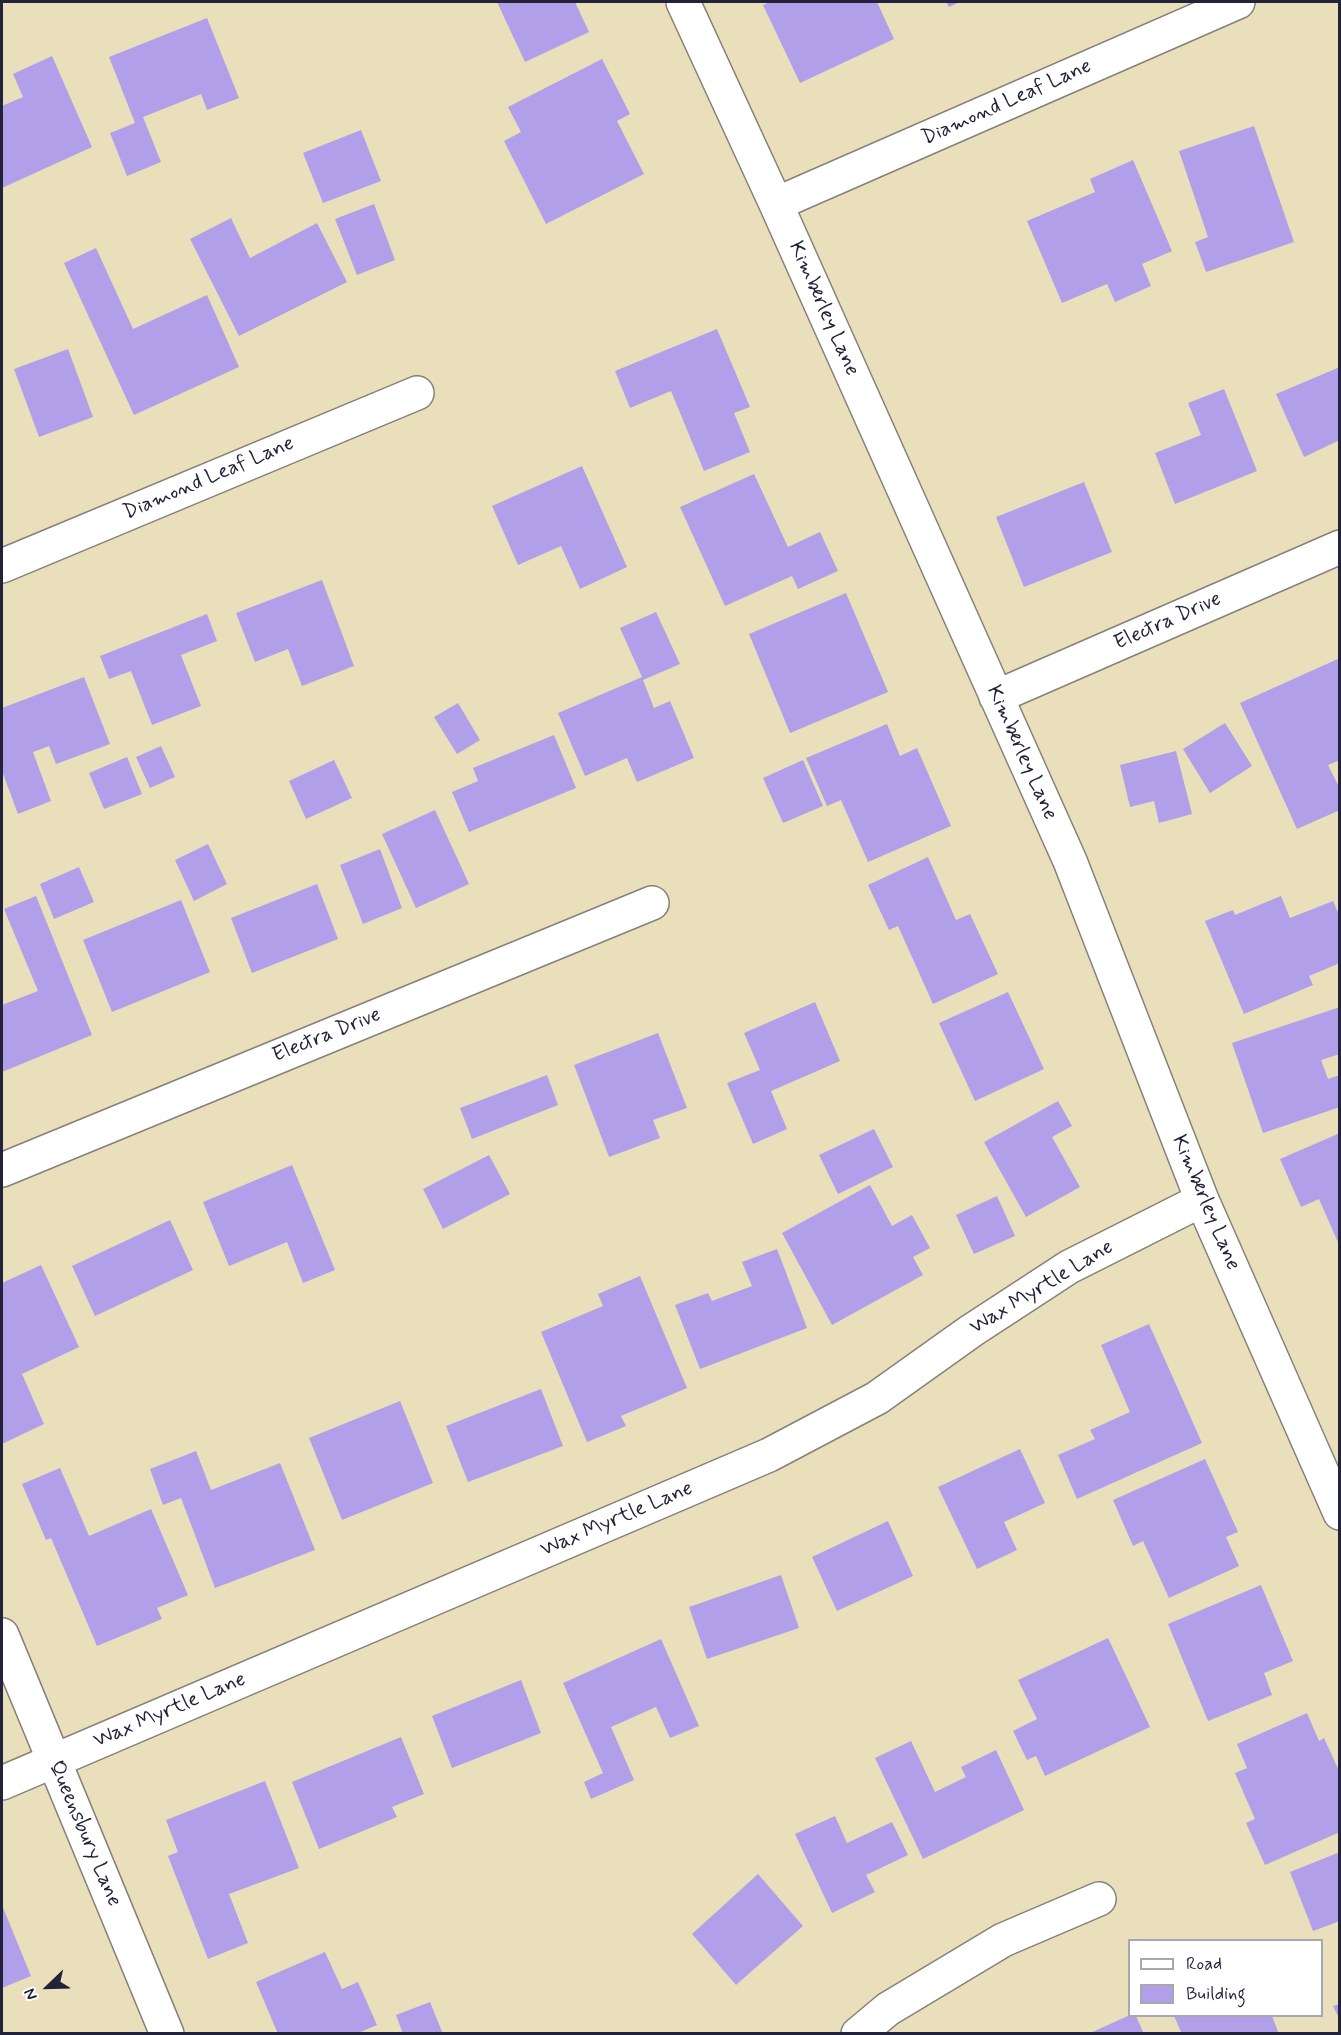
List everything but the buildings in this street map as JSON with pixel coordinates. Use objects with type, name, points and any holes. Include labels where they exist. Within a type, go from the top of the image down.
[{"type":"street","name":"Kimberley Lane","points":[[683,2],[776,204],[1070,861],[1202,1200],[1340,1513]]},
{"type":"street","name":"Diamond Leaf Lane","points":[[776,204],[1238,2]]},
{"type":"street","name":"Diamond Leaf Lane","points":[[2,566],[417,393]]},
{"type":"street","name":"Electra Drive","points":[[996,697],[1340,547]]},
{"type":"street","name":"Electra Drive","points":[[2,1170],[652,903]]},
{"type":"street","name":"Wax Myrtle Lane","points":[[2,1783],[769,1455],[877,1398],[971,1331],[1070,1267],[1202,1200]]},
{"type":"street","name":"Queensbury Lane","points":[[2,1635],[167,2034]]},
{"type":"street","points":[[858,2034],[888,2009],[1003,1940],[1099,1899]]}]
